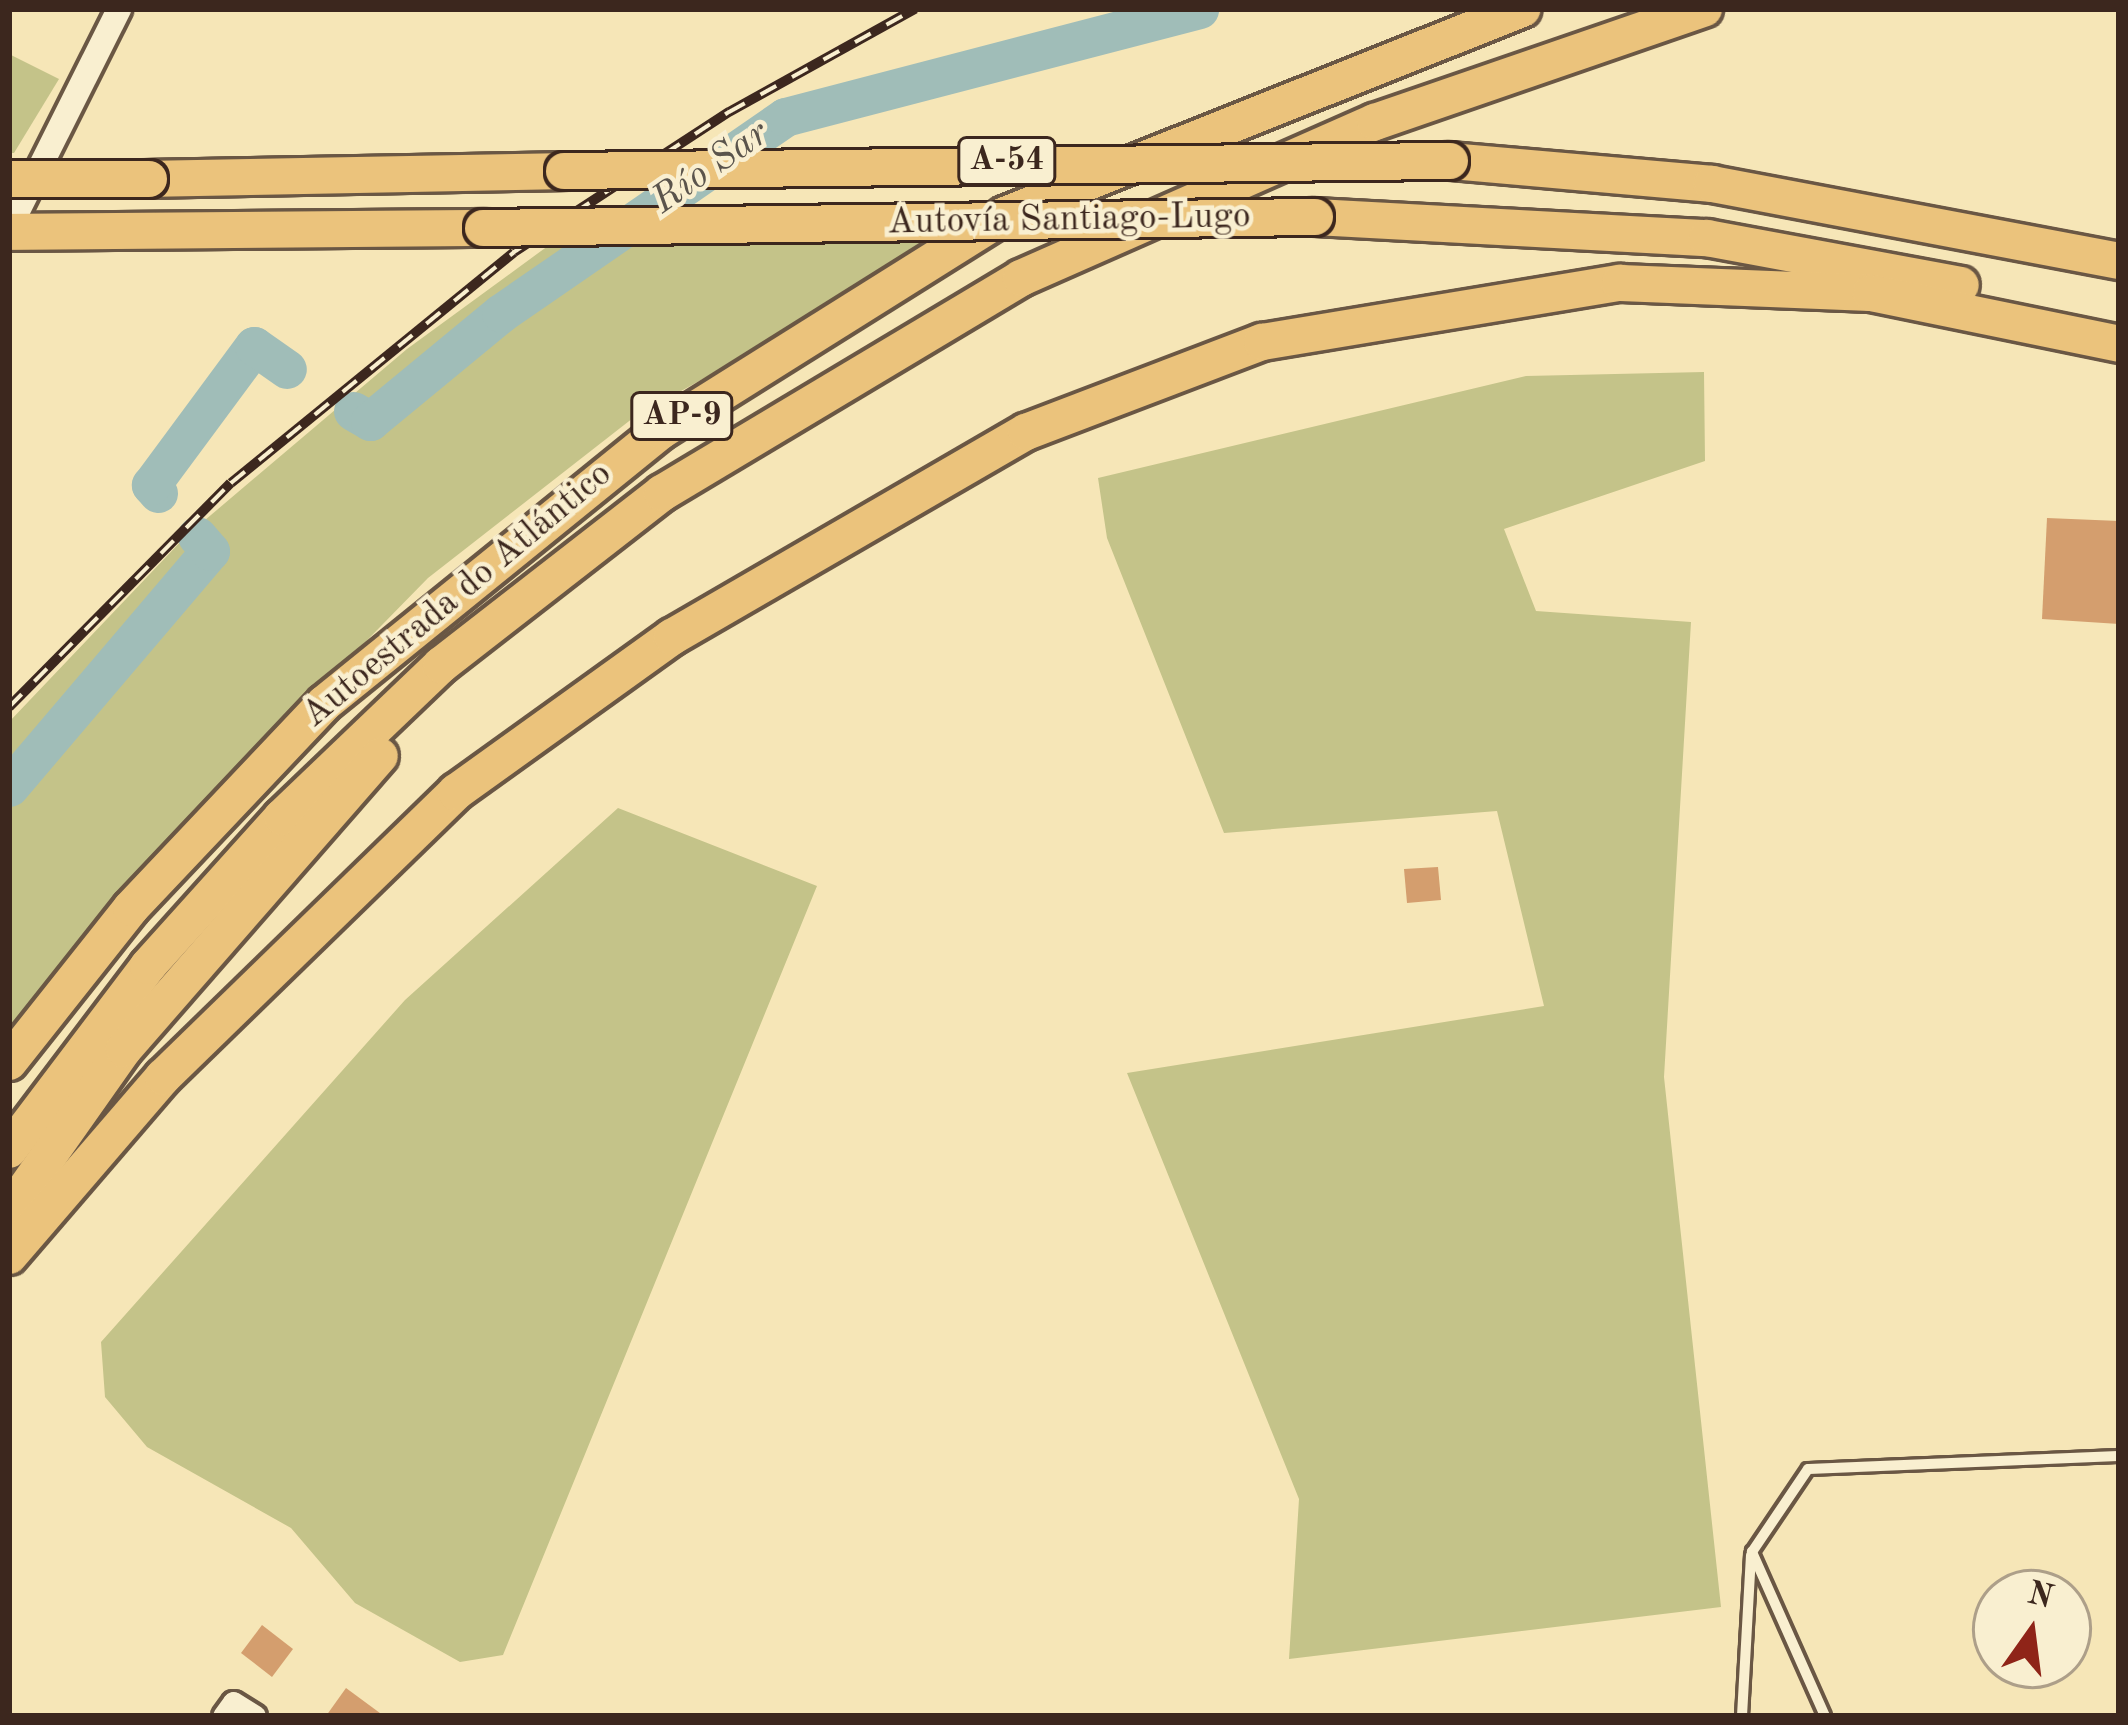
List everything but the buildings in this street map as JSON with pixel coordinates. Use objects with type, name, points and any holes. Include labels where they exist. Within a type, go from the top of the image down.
[{"type":"highway","name":"Autoestrada do Atlántico","points":[[9,1062],[131,908],[325,703],[661,430],[1005,215],[1522,9]]},
{"type":"highway","name":"Autoestrada do Atlántico","points":[[9,1150],[148,966],[282,817],[458,651],[732,452],[1021,278],[1375,122],[1705,9]]},
{"type":"highway","name":"Autovía Santiago-Lugo","points":[[9,179],[1450,161],[1712,184],[2119,261]]},
{"type":"highway","name":"Autovía Santiago-Lugo","points":[[9,231],[1315,218],[1707,238],[2119,323]]},
{"type":"highway","points":[[9,1256],[163,1077],[456,792],[672,637],[1027,432],[1262,342],[1620,283],[1871,292],[2119,344]]},
{"type":"highway","points":[[9,1212],[286,853],[421,714],[732,452]]},
{"type":"street","points":[[9,231],[119,9]]},
{"type":"street","points":[[223,1716],[233,1702],[255,1716]]},
{"type":"lane","points":[[1742,1716],[1752,1552],[1808,1469],[2119,1456]]},
{"type":"lane","points":[[1752,1552],[1825,1716]]},
{"type":"shaded area","points":[[9,54],[59,79],[14,153],[9,153]]},
{"type":"shaded area","points":[[948,241],[633,418],[428,578],[112,901],[9,1029],[9,722],[185,537],[407,349],[552,243]]},
{"type":"shaded area","points":[[1704,372],[1705,461],[1504,529],[1536,611],[1691,622],[1664,1077],[1721,1607],[1289,1659],[1299,1499],[1127,1073],[1544,1006],[1497,811],[1224,833],[1107,538],[1098,478],[1526,376]]},
{"type":"shaded area","points":[[618,808],[817,886],[503,1655],[460,1662],[355,1603],[291,1528],[147,1447],[105,1397],[101,1342],[405,1000]]},
{"type":"waterway","name":"Río Sar","points":[[353,411],[370,421],[501,313],[785,117],[1199,9]]},
{"type":"waterway","name":"Río Sar","points":[[158,493],[151,485],[254,346],[287,369]]},
{"type":"waterway","name":"Río Sar","points":[[9,787],[210,551],[197,536]]},
{"type":"railway","points":[[9,707],[231,483],[514,252],[729,112],[915,9]]}]
